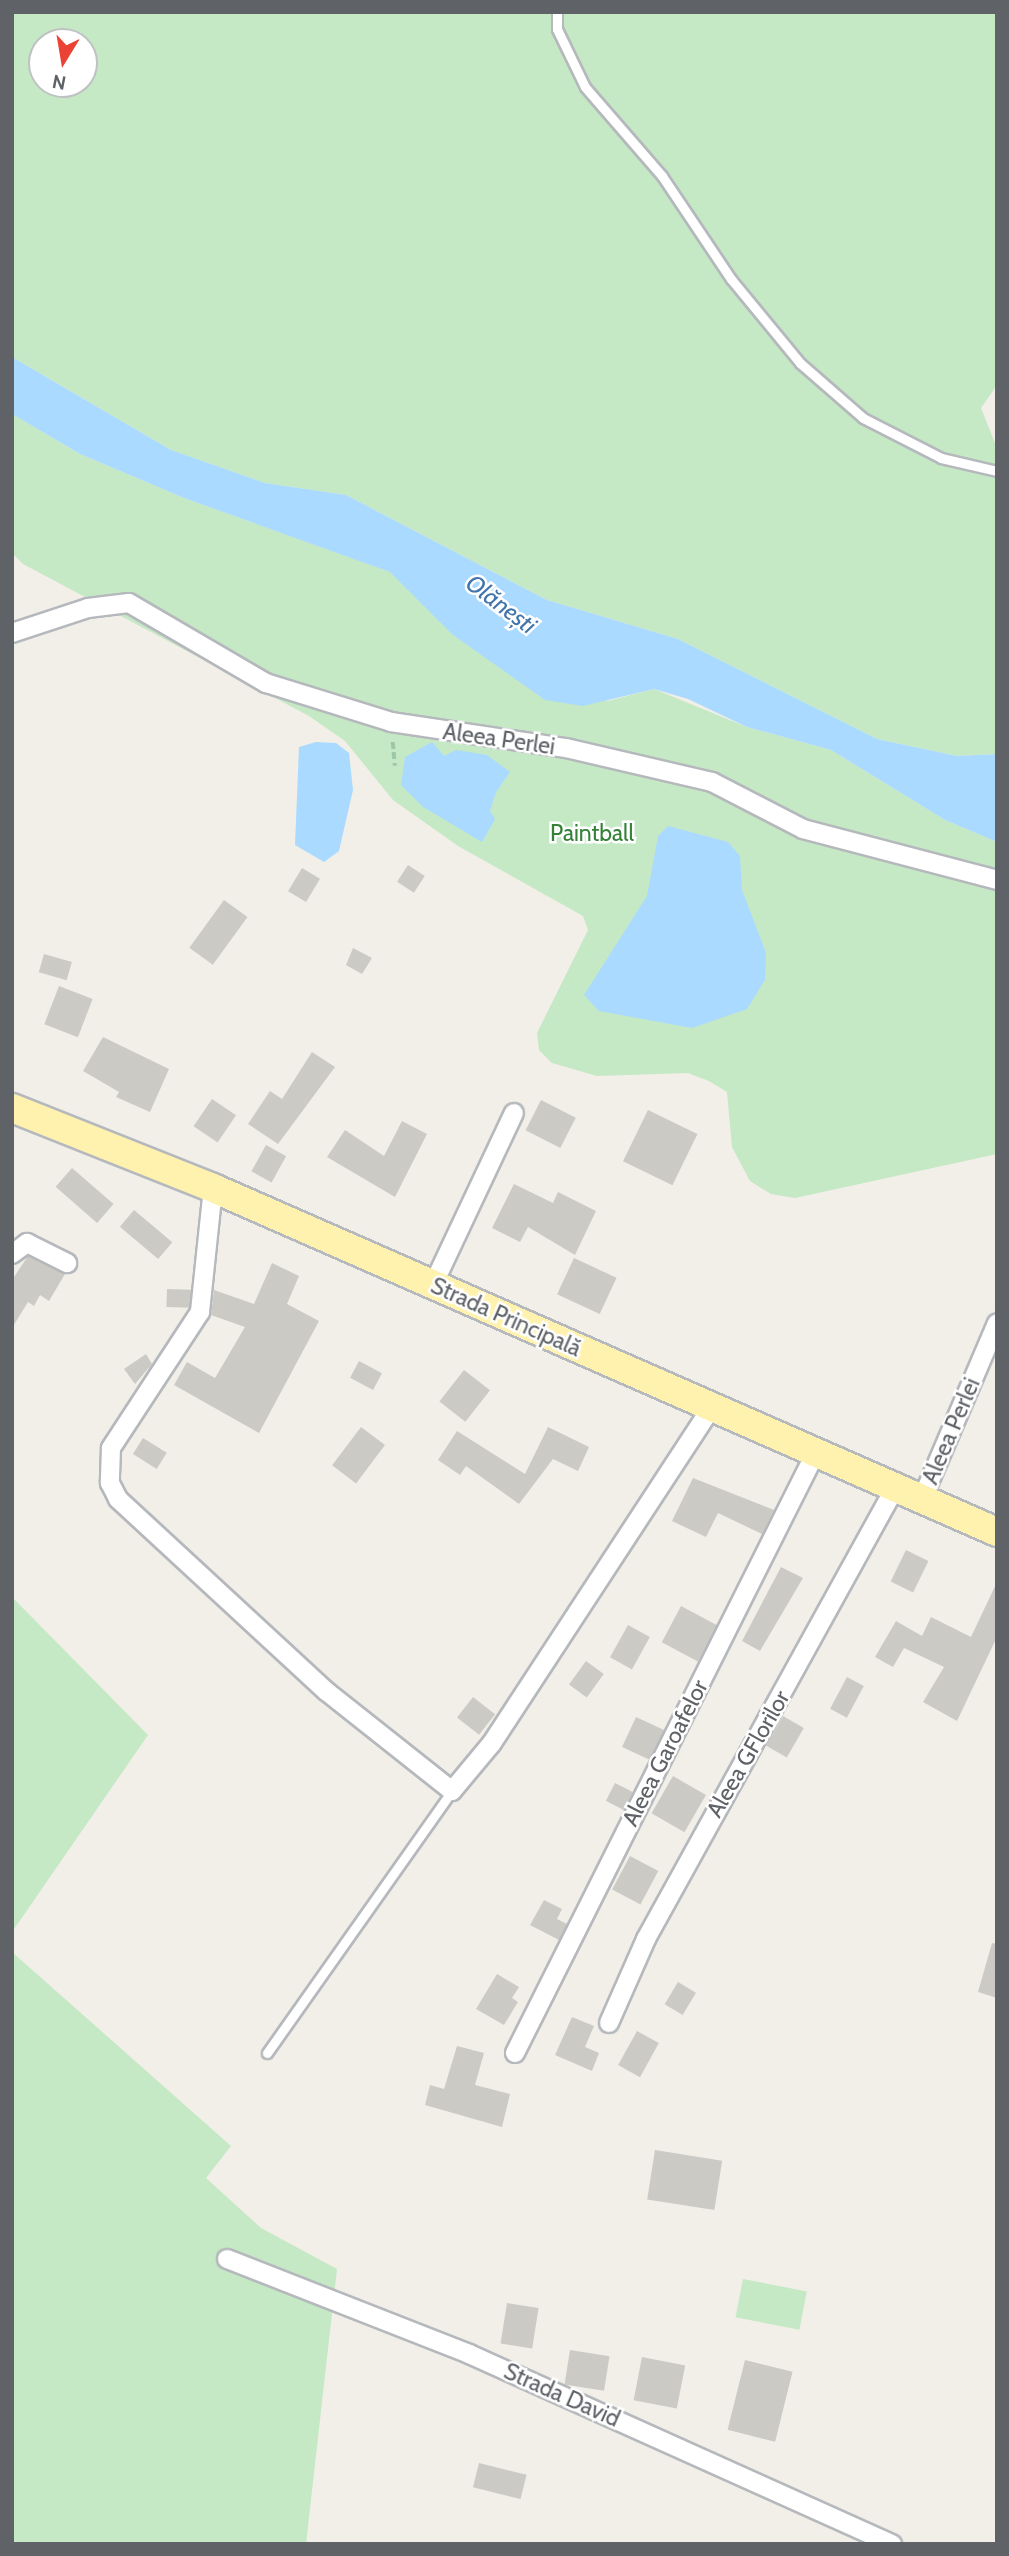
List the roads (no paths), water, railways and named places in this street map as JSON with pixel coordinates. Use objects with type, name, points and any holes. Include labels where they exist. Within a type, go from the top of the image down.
[{"type":"main road","name":"Strada Principală","points":[[12,1108],[213,1188],[997,1532]]},
{"type":"street","name":"Aleea Perlei","points":[[12,632],[88,608],[129,603],[233,667],[391,722],[566,748],[712,782],[803,829],[997,880]]},
{"type":"street","points":[[433,1285],[514,1113]]},
{"type":"street","points":[[213,1188],[200,1312],[111,1448],[110,1482],[127,1508],[316,1682],[452,1791],[492,1743],[711,1408]]},
{"type":"street","points":[[12,1254],[27,1243],[67,1263]]},
{"type":"street","name":"Aleea Perlei","points":[[922,1499],[997,1323]]},
{"type":"street","name":"Aleea Garoafelor","points":[[515,2053],[815,1454]]},
{"type":"street","name":"Aleea GFlorilor","points":[[609,2023],[659,1915],[895,1488]]},
{"type":"street","name":"Strada David","points":[[227,2259],[469,2354],[892,2544]]},
{"type":"lane","points":[[557,12],[557,29],[585,87],[662,176],[731,279],[800,363],[863,418],[941,458],[997,471]]},
{"type":"lane","points":[[267,2053],[452,1791]]},
{"type":"water","name":"Olănești","points":[[12,357],[171,450],[265,483],[346,495],[547,600],[678,639],[877,739],[957,756],[997,754],[997,842],[945,820],[831,750],[747,727],[688,699],[654,689],[583,706],[545,700],[453,635],[390,572],[184,498],[80,454],[12,414]]},
{"type":"water","points":[[316,742],[336,743],[349,753],[353,790],[339,851],[324,862],[295,845],[299,747]]},
{"type":"water","points":[[432,742],[444,756],[456,750],[487,755],[510,772],[496,792],[490,811],[495,819],[482,842],[423,807],[401,785],[405,757]]},
{"type":"water","points":[[668,826],[728,842],[740,856],[742,890],[766,953],[765,980],[747,1009],[692,1028],[599,1011],[584,995],[647,896],[658,836]]},
{"type":"park label","name":"Paintball","points":[[592,833]]}]
